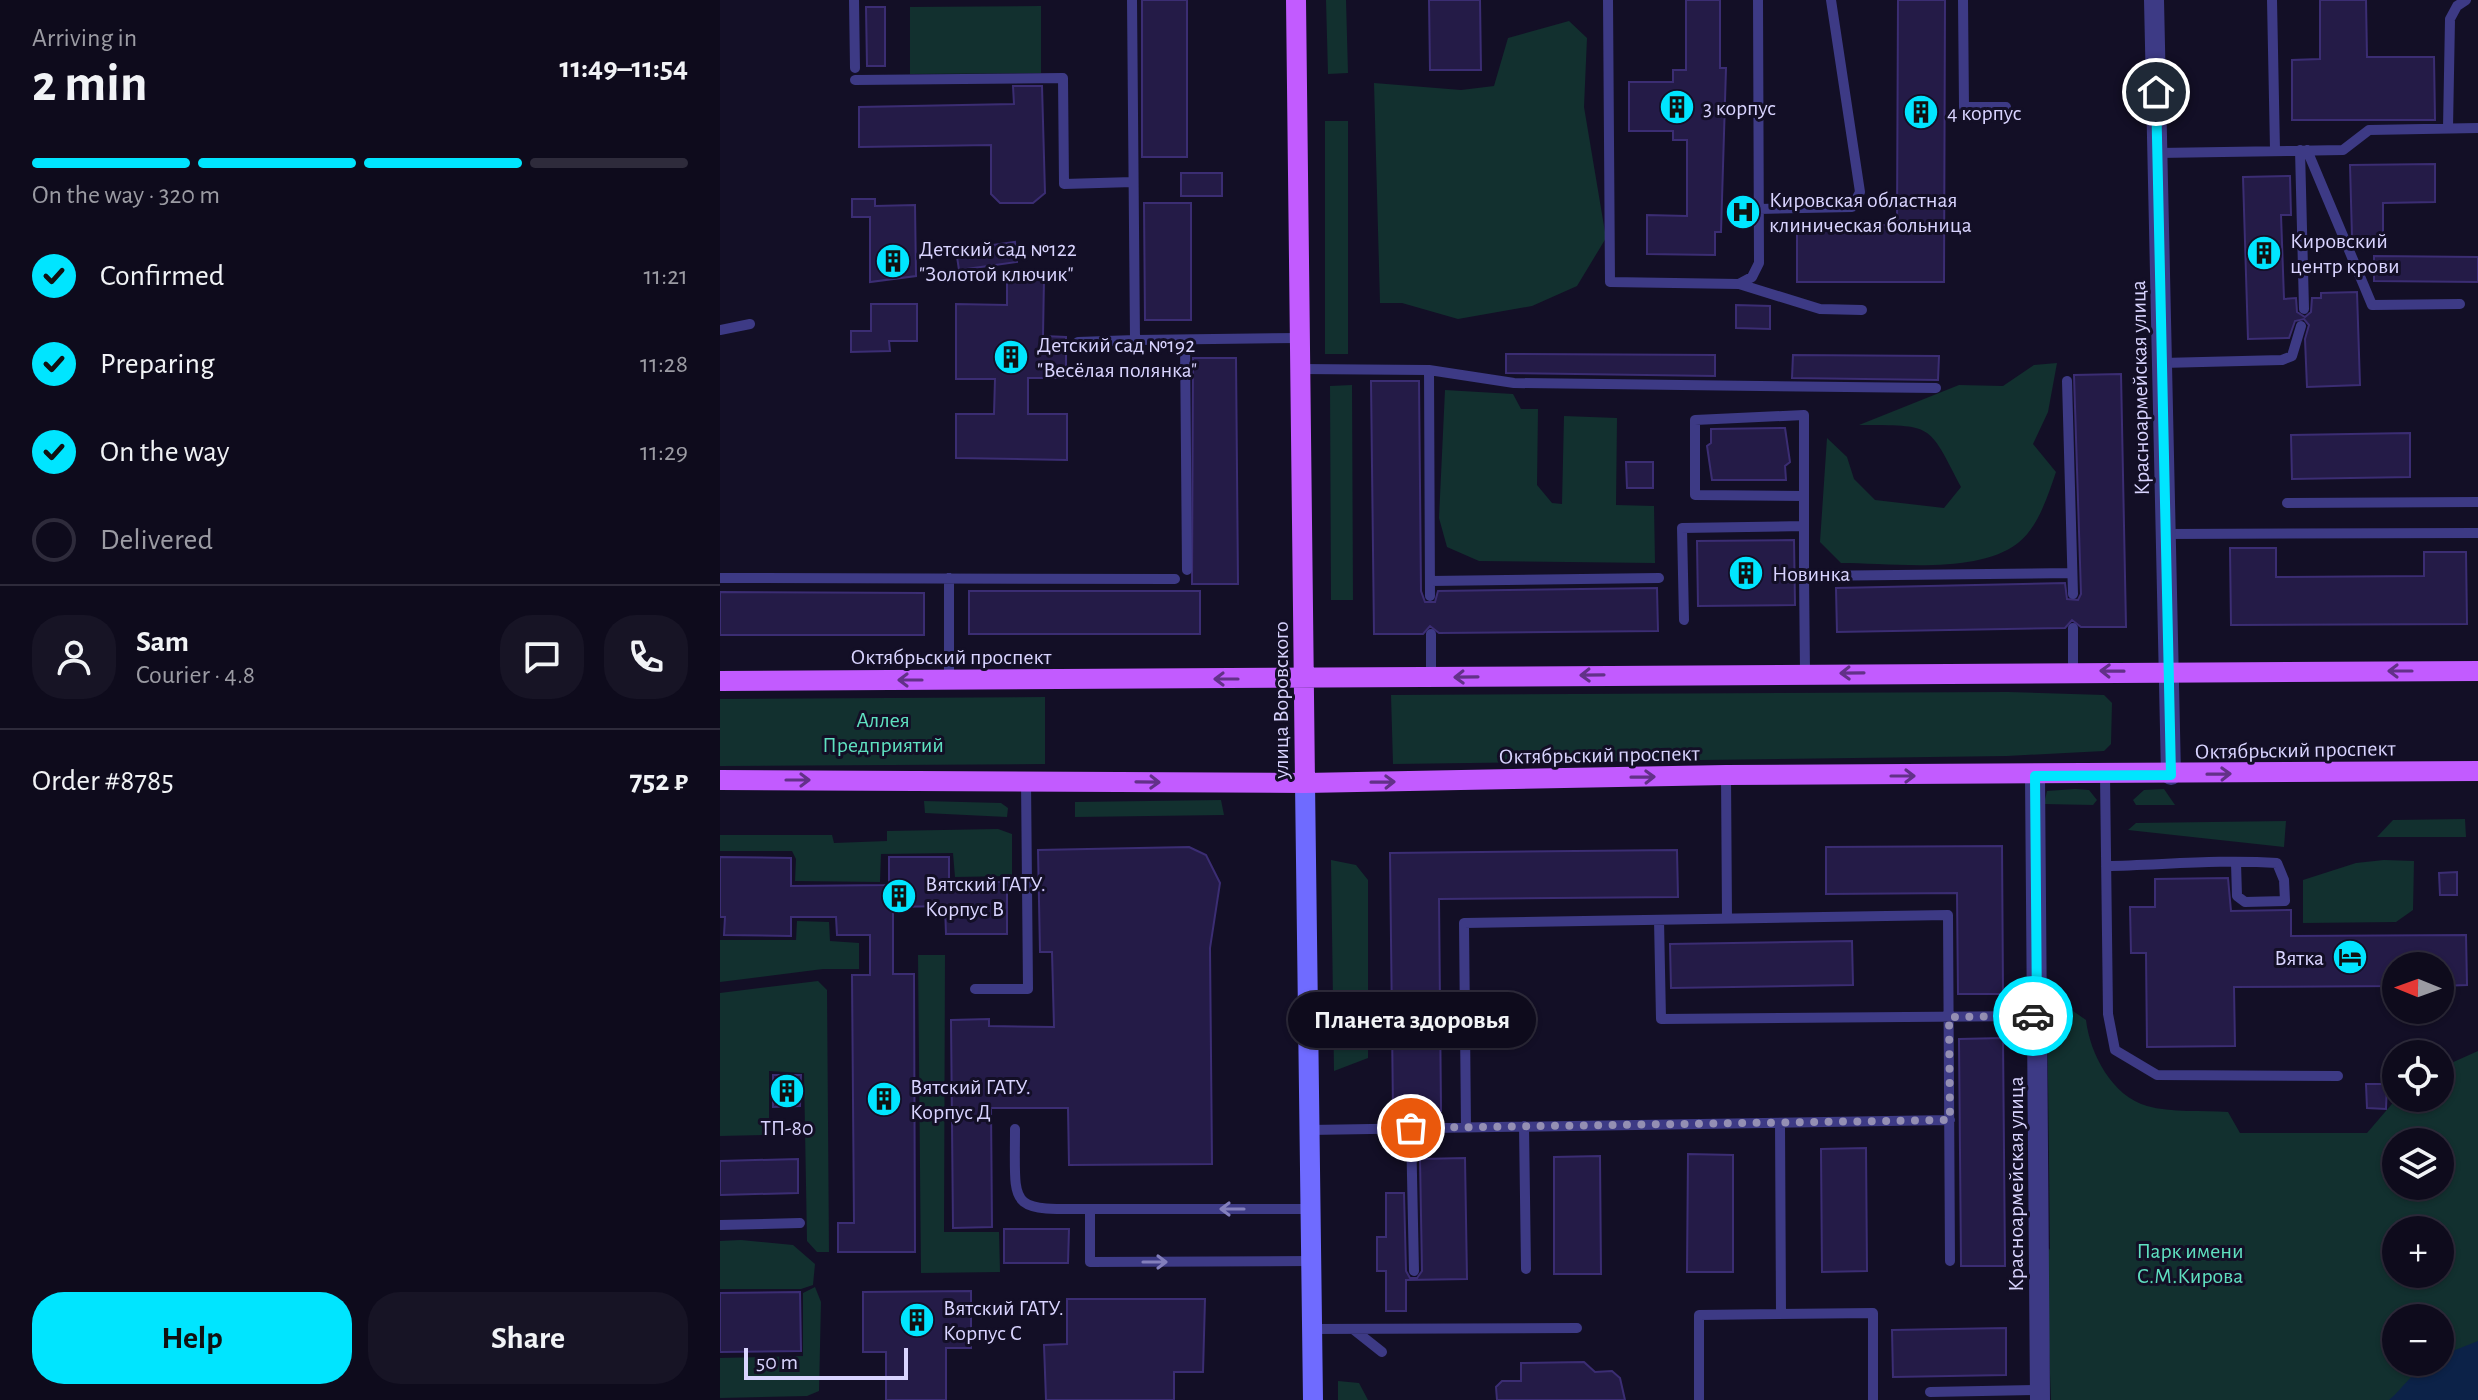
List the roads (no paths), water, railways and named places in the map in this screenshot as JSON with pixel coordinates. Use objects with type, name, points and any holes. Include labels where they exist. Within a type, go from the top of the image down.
[{"type":"main road","name":"улица Воровского","points":[[1296,0],[1313,1400]]},
{"type":"main road","name":"Октябрьский проспект","points":[[720,681],[2478,671]]},
{"type":"main road","name":"Октябрьский проспект","points":[[720,780],[1305,783],[1726,775],[2035,776],[2478,771]]},
{"type":"street","name":"Красноармейская улица","points":[[2154,0],[2171,775]]},
{"type":"street","name":"Красноармейская улица","points":[[2035,776],[2040,1395]]},
{"type":"lane","points":[[854,0],[855,74],[1063,78],[1064,184],[1133,182]]},
{"type":"lane","points":[[1132,0],[1135,340]]},
{"type":"lane","points":[[1608,0],[1610,282],[1739,284],[1820,309],[1862,310]]},
{"type":"lane","points":[[1739,284],[1752,277],[1759,263],[1758,0]]},
{"type":"lane","points":[[1759,209],[1836,210],[1852,207],[1860,192],[1831,0]]},
{"type":"lane","points":[[1963,0],[1964,107],[2006,107]]},
{"type":"lane","points":[[2272,0],[2275,150]]},
{"type":"lane","points":[[2448,128],[2450,19],[2457,6],[2466,0]]},
{"type":"lane","points":[[2158,153],[2343,150],[2369,130],[2478,128]]},
{"type":"lane","points":[[2304,150],[2372,305],[2460,304]]},
{"type":"lane","points":[[2304,150],[2304,309]]},
{"type":"lane","points":[[720,330],[750,324]]},
{"type":"lane","points":[[2162,363],[2282,360],[2292,356],[2301,326]]},
{"type":"lane","points":[[1078,342],[1300,338]]},
{"type":"lane","points":[[1185,340],[1187,570]]},
{"type":"lane","points":[[1300,369],[1429,370],[1514,383],[1936,388]]},
{"type":"lane","points":[[1429,370],[1430,596]]},
{"type":"lane","points":[[2067,381],[2073,594]]},
{"type":"lane","points":[[1804,496],[1695,495],[1695,420],[1804,415],[1805,673]]},
{"type":"lane","points":[[2287,503],[2478,502]]},
{"type":"lane","points":[[1684,620],[1682,528],[1804,526]]},
{"type":"lane","points":[[2166,534],[2478,533]]},
{"type":"lane","points":[[1804,576],[2072,573]]},
{"type":"lane","points":[[720,578],[1175,579]]},
{"type":"lane","points":[[949,578],[949,680]]},
{"type":"lane","points":[[1430,581],[1659,578]]},
{"type":"lane","points":[[2073,628],[2073,671]]},
{"type":"lane","points":[[1431,634],[1431,677]]},
{"type":"lane","points":[[1726,775],[1727,919]]},
{"type":"lane","points":[[2105,775],[2108,1014],[2115,1050],[2157,1075],[2338,1076]]},
{"type":"lane","points":[[975,989],[1028,989],[1026,781]]},
{"type":"lane","points":[[2106,866],[2236,863],[2277,863],[2284,880],[2285,901],[2245,902],[2237,896],[2236,863]]},
{"type":"lane","points":[[1466,1127],[1464,923],[1948,915],[1950,1261]]},
{"type":"lane","points":[[1659,920],[1661,1019],[2037,1016]]},
{"type":"lane","points":[[1309,1130],[1950,1120]]},
{"type":"lane","points":[[1780,1123],[1781,1314]]},
{"type":"lane","points":[[1524,1126],[1526,1269]]},
{"type":"lane","points":[[1411,1128],[1414,1271]]},
{"type":"lane","points":[[1015,1129],[1015,1194],[1024,1206],[1041,1210],[1310,1209]]},
{"type":"lane","points":[[1090,1209],[1090,1262],[1311,1261]]},
{"type":"lane","points":[[720,1225],[800,1223]]},
{"type":"lane","points":[[1699,1400],[1699,1315],[1873,1313],[1873,1400]]},
{"type":"lane","points":[[1312,1329],[1577,1328]]},
{"type":"lane","points":[[1353,1329],[1382,1352]]},
{"type":"lane","points":[[1930,1392],[2040,1395]]},
{"type":"water","points":[[2478,1341],[2478,1400],[2389,1400],[2413,1376],[2454,1376],[2454,1350]]},
{"type":"place","name":"3 корпус","points":[[1677,107]]},
{"type":"place","name":"4 корпус","points":[[1921,112]]},
{"type":"place","name":"Кировская областная клиническая больница","points":[[1743,212]]},
{"type":"place","name":"Кировский центр крови","points":[[2264,253]]},
{"type":"place","name":"Детский сад №122 \"Золотой ключик\"","points":[[893,261]]},
{"type":"place","name":"Детский сад №192 \"Весёлая полянка\"","points":[[1011,357]]},
{"type":"place","name":"Новинка","points":[[1746,573]]},
{"type":"place","name":"Вятский ГАТУ. Корпус В","points":[[899,896]]},
{"type":"place","name":"Вятка","points":[[2350,957]]},
{"type":"place","name":"ТП-80","points":[[787,1091]]},
{"type":"place","name":"Вятский ГАТУ. Корпус Д","points":[[884,1099]]},
{"type":"place","name":"Планета здоровья","points":[[1411,1128]]},
{"type":"place","name":"Вятский ГАТУ. Корпус С","points":[[917,1320]]},
{"type":"park label","name":"Аллея Предприятий","points":[[883,732]]},
{"type":"park label","name":"Парк имени С.М.Кирова","points":[[2190,1262]]}]
